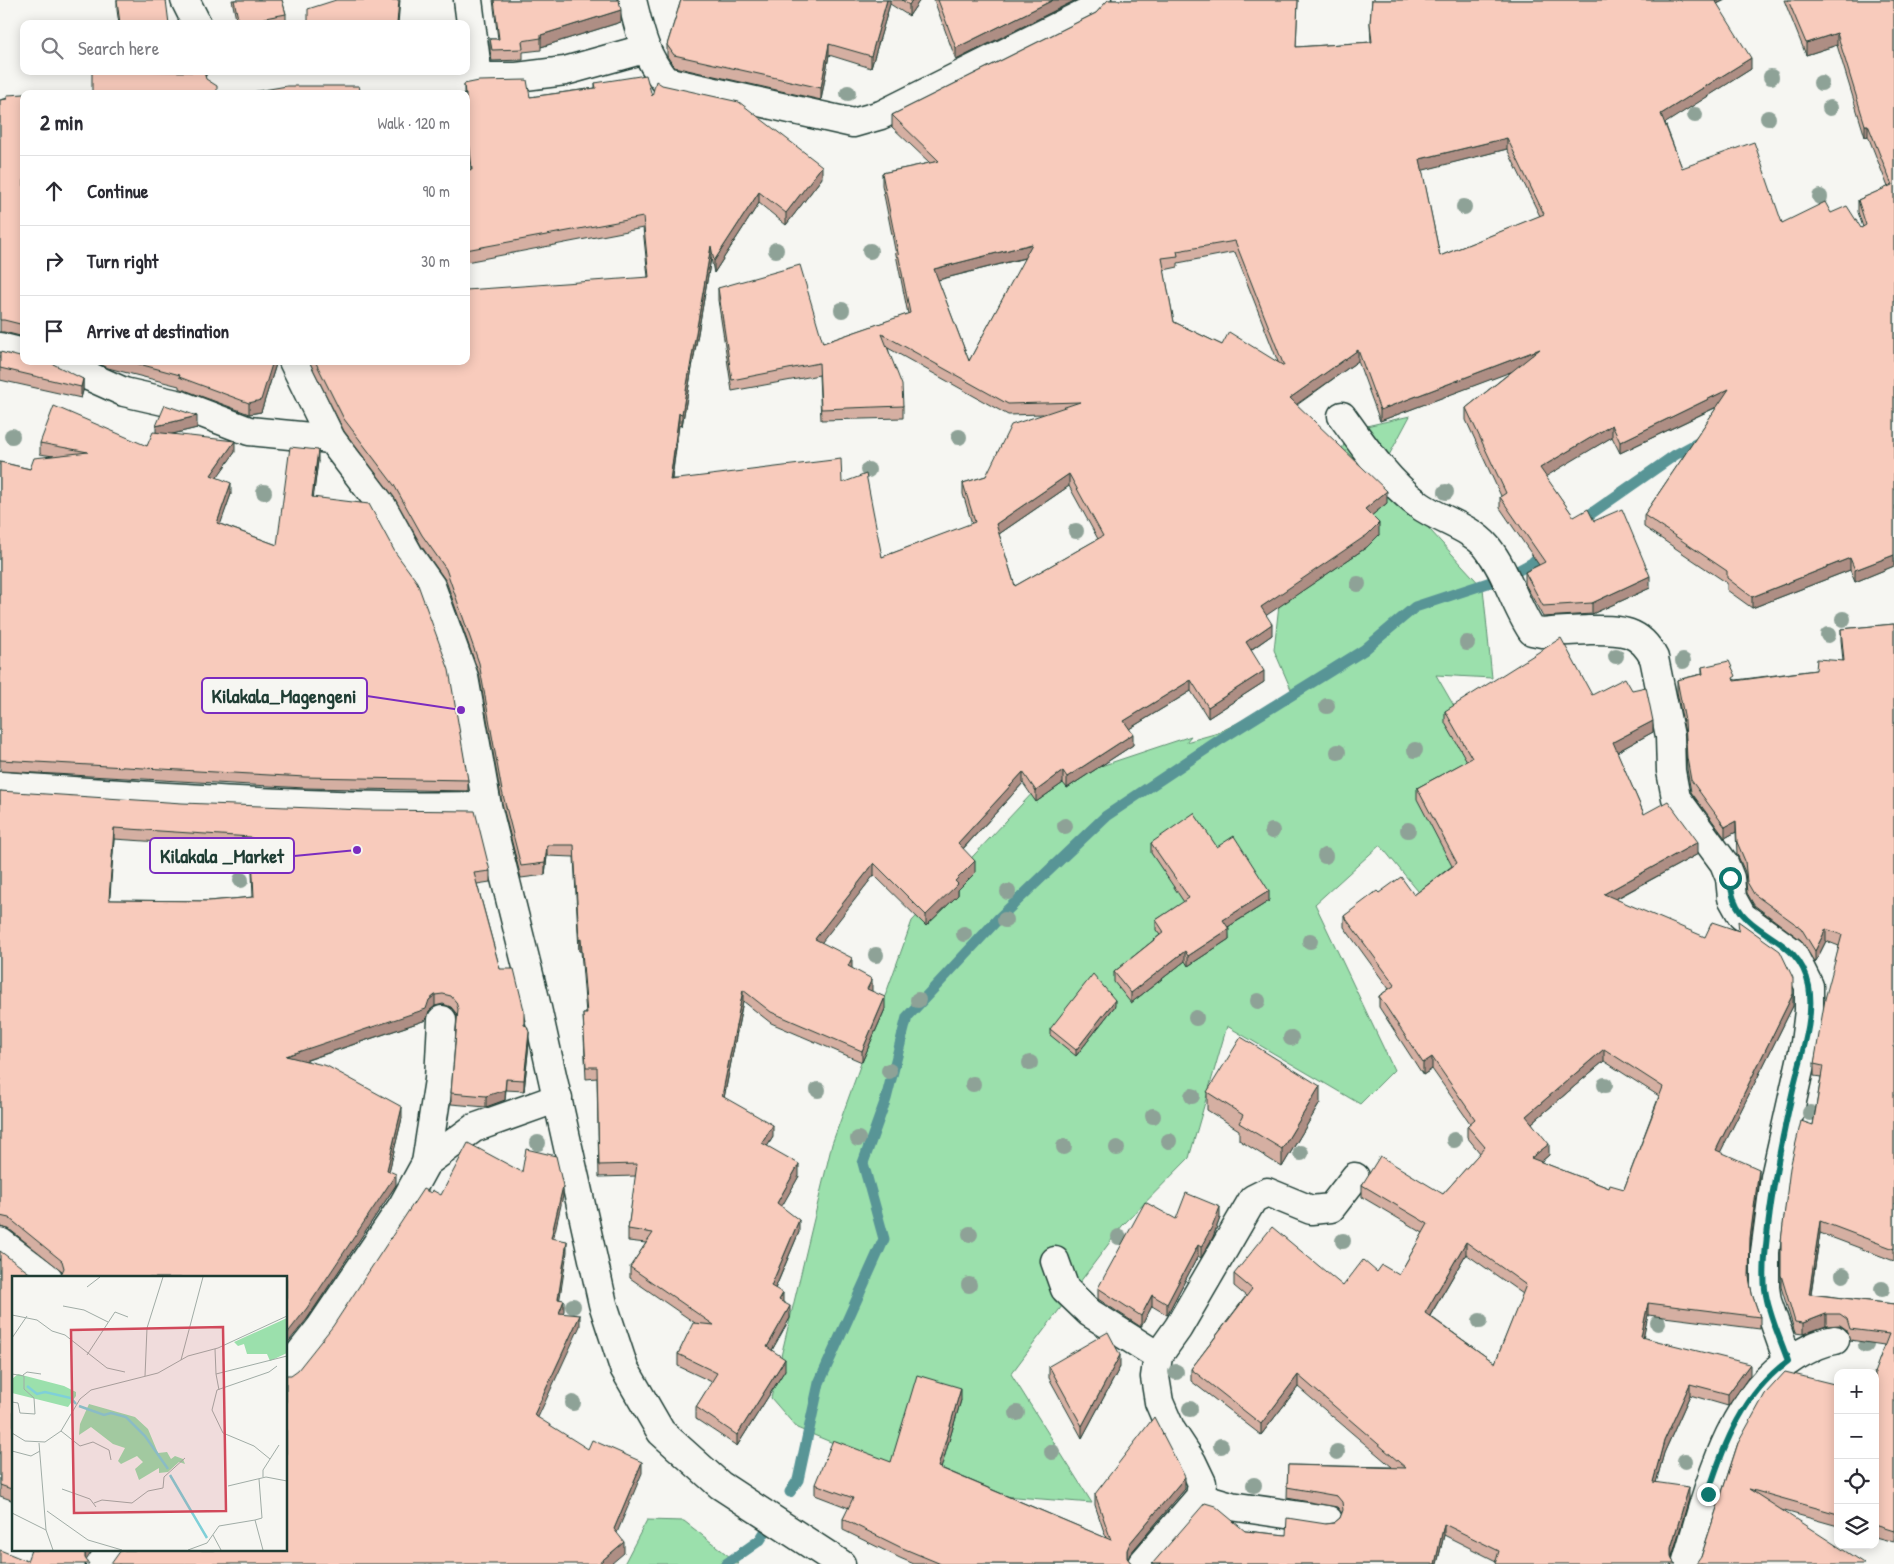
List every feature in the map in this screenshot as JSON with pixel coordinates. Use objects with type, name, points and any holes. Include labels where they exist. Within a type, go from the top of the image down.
[{"type":"street","points":[[185,0],[195,20]]},
{"type":"street","points":[[468,0],[478,77]]},
{"type":"street","points":[[632,0],[644,49],[653,65],[665,80],[853,123],[881,115],[985,65],[1089,11],[1098,0]]},
{"type":"street","points":[[219,82],[451,82],[478,77],[517,77],[565,71],[644,49]]},
{"type":"street","points":[[0,347],[20,352]]},
{"type":"street","points":[[64,365],[124,392],[181,406],[249,431],[331,439]]},
{"type":"street","points":[[295,365],[331,439],[382,506],[409,555],[431,586],[464,677],[487,806],[558,1098],[603,1304],[624,1368],[661,1432],[720,1485],[841,1564]]},
{"type":"street","points":[[1342,416],[1395,485],[1421,506],[1475,536],[1487,547],[1506,577],[1532,631],[1542,633],[1614,629],[1632,634],[1649,649],[1655,664],[1670,736],[1671,770],[1676,798],[1724,863],[1730,878],[1732,898],[1742,916],[1786,946],[1799,964],[1809,986],[1809,1012],[1805,1044],[1775,1177],[1764,1272],[1767,1301],[1788,1361]]},
{"type":"street","points":[[0,786],[290,803],[404,807],[487,806]]},
{"type":"street","points":[[288,1368],[320,1328],[403,1205],[426,1162],[439,1080],[442,1020]]},
{"type":"street","points":[[426,1162],[474,1128],[558,1098]]},
{"type":"street","points":[[1142,1564],[1200,1498],[1202,1483],[1192,1462],[1171,1430],[1159,1402],[1155,1377],[1158,1356],[1178,1328],[1253,1199],[1267,1192],[1311,1210],[1331,1208],[1355,1177]]},
{"type":"street","points":[[0,1242],[45,1276]]},
{"type":"street","points":[[1054,1261],[1065,1289],[1090,1314],[1158,1356]]},
{"type":"street","points":[[1686,1564],[1717,1466],[1746,1403],[1757,1388],[1788,1361],[1812,1347],[1835,1340]]},
{"type":"street","points":[[1200,1498],[1231,1506],[1328,1520]]},
{"type":"street","points":[[100,1564],[110,1552]]},
{"type":"green space","points":[[1410,416],[1379,474],[1483,588],[1492,678],[1436,675],[1560,889],[1451,931],[1380,845],[1315,904],[1394,1070],[1360,1104],[1227,1026],[1189,1158],[1122,1226],[1011,1374],[1092,1503],[978,1494],[838,1445],[797,1428],[771,1398],[832,1144],[912,921],[1038,787],[1191,736],[1186,742],[1218,733],[1293,694],[1274,650],[1280,595],[1318,516],[1349,430]]},
{"type":"green space","points":[[647,1520],[684,1521],[739,1564],[624,1564]]},
{"type":"building","points":[[117,0],[166,0],[168,20],[120,20]]},
{"type":"building","points":[[234,0],[282,0],[286,14],[255,20],[238,20]]},
{"type":"building","points":[[336,0],[399,0],[397,20],[308,20],[308,9]]},
{"type":"building","points":[[494,0],[619,0],[621,10],[541,35],[541,38],[522,41],[523,49],[492,50],[490,39],[499,39]]},
{"type":"building","points":[[681,0],[887,0],[871,56],[829,44],[821,88],[674,55],[667,45]]},
{"type":"building","points":[[902,0],[912,0],[909,5]]},
{"type":"building","points":[[938,0],[1053,0],[956,48]]},
{"type":"building","points":[[1108,0],[1298,0],[1296,47],[1372,42],[1370,23],[1372,0],[1715,0],[1751,58],[1661,114],[1682,168],[1754,142],[1782,223],[1825,202],[1831,213],[1847,206],[1861,228],[1866,225],[1858,200],[1892,185],[1868,125],[1865,125],[1837,33],[1806,43],[1788,0],[1894,0],[1894,555],[1855,570],[1850,558],[1752,597],[1727,578],[1727,571],[1644,515],[1729,389],[1620,442],[1612,425],[1540,468],[1574,517],[1588,509],[1594,521],[1622,509],[1650,576],[1592,603],[1543,606],[1525,572],[1545,562],[1500,497],[1506,493],[1466,408],[1540,349],[1380,410],[1358,350],[1290,398],[1387,491],[1365,509],[1379,523],[1367,535],[1261,607],[1272,624],[1246,642],[1264,671],[1208,707],[1191,680],[1124,721],[1133,734],[1067,777],[1063,771],[1036,791],[1023,772],[958,843],[975,861],[955,881],[958,884],[926,915],[874,863],[815,939],[852,958],[848,966],[872,979],[867,989],[885,997],[862,1051],[771,1012],[743,990],[722,1096],[773,1125],[762,1143],[799,1164],[777,1203],[799,1220],[771,1286],[783,1293],[779,1300],[790,1306],[767,1347],[785,1359],[737,1435],[696,1407],[717,1373],[678,1354],[693,1323],[714,1325],[630,1267],[653,1233],[628,1229],[637,1164],[599,1165],[597,1067],[586,1067],[583,1014],[587,1014],[581,939],[579,940],[574,845],[547,845],[545,863],[521,866],[502,791],[479,663],[446,569],[422,535],[394,485],[344,419],[317,365],[470,365],[470,290],[649,277],[643,217],[470,249],[470,170],[472,170],[470,90],[465,90],[464,84],[479,81],[527,80],[530,97],[596,88],[595,83],[646,75],[652,96],[656,81],[662,85],[739,102],[822,166],[786,213],[759,192],[714,261],[711,246],[682,414],[679,413],[670,480],[841,459],[842,483],[866,474],[882,557],[975,522],[963,483],[986,476],[1011,425],[1080,402],[1008,404],[882,334],[902,385],[903,406],[821,409],[819,363],[732,380],[718,288],[800,265],[823,343],[910,313],[882,173],[939,161],[892,115],[1096,13]],"holes":[[[1507,138],[1544,214],[1440,256],[1420,159]],[[1235,241],[1284,366],[1229,332],[1222,345],[1174,322],[1162,258],[1178,256],[1177,251]],[[1032,244],[969,361],[934,269]],[[1069,474],[1103,536],[1015,586],[996,524]]]},
{"type":"building","points":[[92,75],[205,75],[206,79],[217,86],[217,90],[92,90]]},
{"type":"building","points":[[287,86],[359,86],[360,90],[264,90]]},
{"type":"building","points":[[20,94],[20,324],[0,320],[0,100],[7,99],[7,95]]},
{"type":"building","points":[[0,352],[20,357],[20,365],[55,365],[83,379],[81,387],[0,368]]},
{"type":"building","points":[[143,365],[272,365],[261,400],[249,403],[179,377],[180,375]]},
{"type":"building","points":[[165,405],[197,416],[156,426]]},
{"type":"building","points":[[54,406],[147,446],[153,432],[235,441],[211,475],[231,483],[217,523],[277,545],[290,447],[318,450],[312,497],[369,504],[395,552],[417,582],[449,670],[468,780],[305,777],[0,760],[0,462],[30,469],[34,458],[88,452],[40,443]]},
{"type":"building","points":[[1894,624],[1894,1249],[1820,1221],[1809,1294],[1894,1304],[1894,1531],[1879,1526],[1879,1369],[1876,1369],[1889,1334],[1850,1329],[1847,1319],[1840,1314],[1826,1314],[1803,1323],[1795,1322],[1781,1275],[1781,1241],[1790,1168],[1801,1121],[1813,1125],[1823,1066],[1814,1064],[1825,999],[1842,935],[1826,929],[1815,951],[1801,928],[1754,894],[1747,882],[1745,861],[1737,842],[1736,821],[1725,827],[1691,780],[1687,758],[1685,721],[1677,680],[1703,674],[1702,667],[1729,661],[1736,676],[1733,678],[1734,681],[1816,670],[1817,659],[1844,661],[1841,629]]},
{"type":"building","points":[[1561,638],[1592,695],[1625,678],[1632,690],[1646,687],[1653,721],[1613,742],[1644,814],[1668,801],[1698,842],[1604,894],[1705,937],[1712,922],[1739,931],[1738,921],[1780,951],[1793,978],[1793,994],[1716,1150],[1759,1169],[1750,1238],[1749,1277],[1752,1294],[1760,1317],[1648,1303],[1641,1337],[1750,1364],[1728,1394],[1690,1384],[1664,1441],[1653,1482],[1689,1487],[1671,1548],[1671,1556],[1676,1564],[1495,1564],[1499,1551],[1444,1524],[1435,1564],[1152,1564],[1205,1503],[1215,1506],[1245,1531],[1286,1535],[1287,1518],[1326,1524],[1334,1523],[1340,1518],[1343,1510],[1342,1502],[1337,1496],[1287,1487],[1288,1465],[1406,1468],[1298,1375],[1261,1424],[1191,1369],[1252,1289],[1234,1274],[1272,1227],[1343,1286],[1363,1260],[1377,1272],[1382,1265],[1399,1275],[1428,1224],[1362,1185],[1380,1156],[1443,1194],[1485,1147],[1467,1126],[1475,1119],[1432,1057],[1423,1063],[1379,996],[1395,985],[1344,916],[1377,891],[1379,893],[1401,877],[1414,895],[1457,863],[1417,788],[1472,758],[1445,711]],"holes":[[[1604,1049],[1663,1087],[1624,1189],[1610,1185],[1609,1188],[1531,1158],[1549,1144],[1526,1116]],[[1466,1242],[1526,1285],[1495,1363],[1425,1313]]]},
{"type":"building","points":[[0,791],[182,803],[365,810],[475,811],[490,871],[474,873],[500,969],[514,969],[524,1010],[524,1025],[527,1026],[529,1032],[524,1080],[506,1079],[505,1090],[486,1096],[451,1093],[458,1009],[456,1002],[451,996],[443,994],[435,995],[429,1000],[426,1009],[286,1056],[327,1066],[402,1107],[387,1170],[396,1174],[307,1308],[288,1332],[288,1276],[60,1276],[64,1268],[62,1261],[9,1218],[0,1216]],"holes":[[[114,828],[251,837],[254,897],[209,901],[109,900]]]},
{"type":"building","points":[[1194,813],[1217,847],[1234,836],[1269,891],[1223,920],[1229,929],[1188,956],[1185,951],[1131,993],[1114,972],[1164,932],[1156,920],[1189,898],[1151,843]]},
{"type":"building","points":[[1093,974],[1115,1000],[1076,1050],[1050,1029]]},
{"type":"building","points":[[1241,1037],[1320,1086],[1282,1149],[1239,1123],[1243,1115],[1207,1092]]},
{"type":"building","points":[[468,1143],[522,1172],[526,1149],[556,1156],[563,1186],[551,1238],[567,1241],[558,1299],[564,1300],[559,1313],[580,1315],[534,1415],[588,1449],[592,1440],[642,1462],[614,1529],[624,1542],[598,1564],[111,1564],[120,1552],[288,1552],[288,1375],[298,1370],[333,1326],[423,1189],[431,1193],[432,1190],[441,1195]]},
{"type":"building","points":[[1186,1193],[1220,1207],[1201,1247],[1198,1245],[1167,1304],[1152,1295],[1141,1316],[1098,1288],[1145,1202],[1176,1219]]},
{"type":"building","points":[[0,1251],[33,1276],[12,1276],[12,1489],[0,1485]]},
{"type":"building","points":[[1108,1332],[1120,1355],[1082,1426],[1049,1366]]},
{"type":"building","points":[[1785,1372],[1834,1384],[1834,1513],[1749,1489],[1834,1544],[1834,1549],[1842,1549],[1865,1564],[1696,1564],[1701,1557],[1738,1443],[1765,1394]]},
{"type":"building","points":[[917,1375],[961,1388],[938,1467],[1111,1540],[1095,1494],[1154,1417],[1185,1477],[1130,1543],[1127,1550],[1127,1558],[1132,1564],[941,1564],[900,1547],[843,1519],[853,1498],[815,1484],[833,1440],[891,1462]]},
{"type":"building","points":[[0,1550],[27,1561],[30,1552],[85,1552],[85,1558],[89,1564],[0,1564]]},
{"type":"waterway","points":[[1579,522],[1675,455],[1703,440]]},
{"type":"waterway","points":[[790,1492],[798,1480],[819,1383],[884,1239],[863,1163],[886,1099],[907,1017],[999,918],[1106,816],[1221,739],[1364,650],[1415,607],[1506,577],[1532,563],[1545,550]]},
{"type":"waterway","points":[[726,1564],[760,1540],[773,1519]]},
{"type":"place","name":"Kilakala_Magengeni","points":[[461,710]]},
{"type":"place","name":"Kilakala _Market","points":[[357,850]]},
{"type":"route","points":[[1708,1494],[1717,1466],[1746,1403],[1757,1388],[1788,1361],[1764,1288],[1765,1252],[1775,1177],[1792,1091],[1805,1044],[1809,1012],[1809,986],[1792,952],[1742,916],[1732,898],[1730,878]]}]
